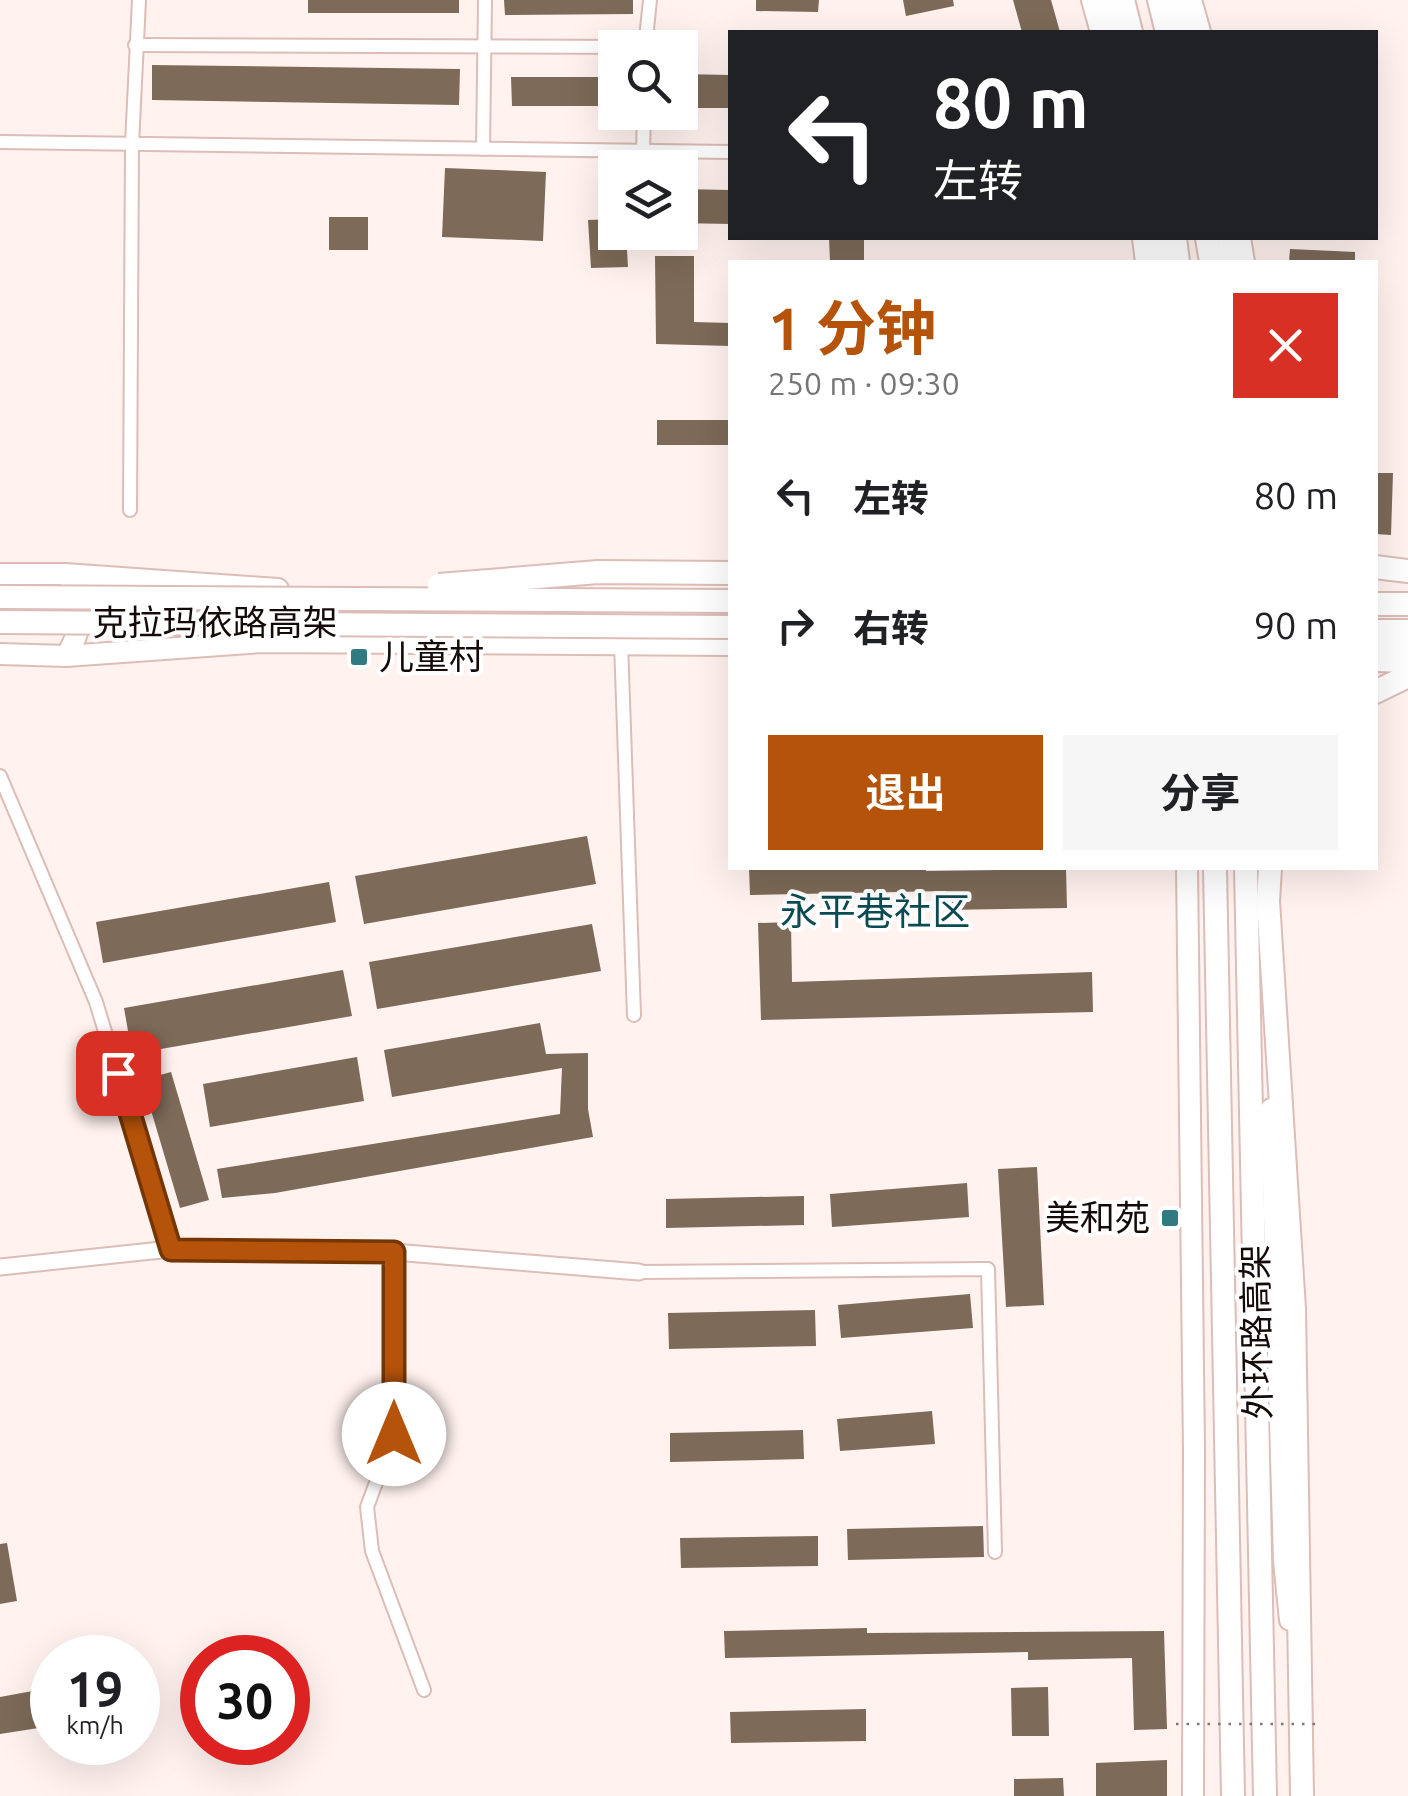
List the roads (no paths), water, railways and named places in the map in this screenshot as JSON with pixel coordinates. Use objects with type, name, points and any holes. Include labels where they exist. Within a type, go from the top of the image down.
[{"type":"highway","points":[[1094,0],[1102,30]]},
{"type":"highway","points":[[1122,0],[1130,30]]},
{"type":"highway","points":[[1158,0],[1166,30]]},
{"type":"highway","points":[[1190,0],[1199,30]]},
{"type":"highway","points":[[1378,567],[1408,571]]},
{"type":"highway","points":[[226,597],[598,572],[728,573]]},
{"type":"highway","name":"克拉玛依路高架","points":[[0,597],[728,598]]},
{"type":"highway","points":[[1378,604],[1408,605]]},
{"type":"highway","name":"克拉玛依路高架","points":[[0,622],[728,627]]},
{"type":"highway","points":[[1378,631],[1408,631]]},
{"type":"highway","points":[[1378,660],[1408,661]]},
{"type":"highway","points":[[1378,691],[1408,676]]},
{"type":"highway","name":"外环路高架","points":[[1215,870],[1233,1796]]},
{"type":"highway","name":"外环路高架","points":[[1246,870],[1265,1796]]},
{"type":"highway","points":[[1267,870],[1294,1309],[1302,1796]]},
{"type":"main road","points":[[1108,0],[1116,30]]},
{"type":"main road","points":[[1177,0],[1184,30]]},
{"type":"main road","points":[[0,574],[65,574],[328,592],[728,598]]},
{"type":"main road","points":[[65,574],[80,606],[76,641],[66,656]]},
{"type":"main road","points":[[0,654],[66,656],[261,642],[728,645]]},
{"type":"main road","points":[[1378,648],[1408,647]]},
{"type":"main road","points":[[1186,870],[1194,1796]]},
{"type":"street","points":[[130,510],[132,144],[138,0]]},
{"type":"street","points":[[483,149],[484,0]]},
{"type":"street","points":[[647,30],[650,0]]},
{"type":"street","points":[[135,45],[598,47]]},
{"type":"street","points":[[0,142],[598,151]]},
{"type":"street","points":[[698,152],[728,152]]},
{"type":"street","points":[[620,644],[634,1015]]},
{"type":"street","points":[[0,776],[96,1002],[171,1250]]},
{"type":"street","points":[[0,1268],[171,1250],[394,1252],[638,1272],[988,1270],[995,1552]]},
{"type":"street","points":[[394,1252],[394,1434],[367,1507],[372,1551],[424,1690]]},
{"type":"place","name":"儿童村","points":[[359,657]]},
{"type":"place","name":"美和苑","points":[[1170,1218]]},
{"type":"district","name":"永平巷社区","points":[[875,912]]}]
